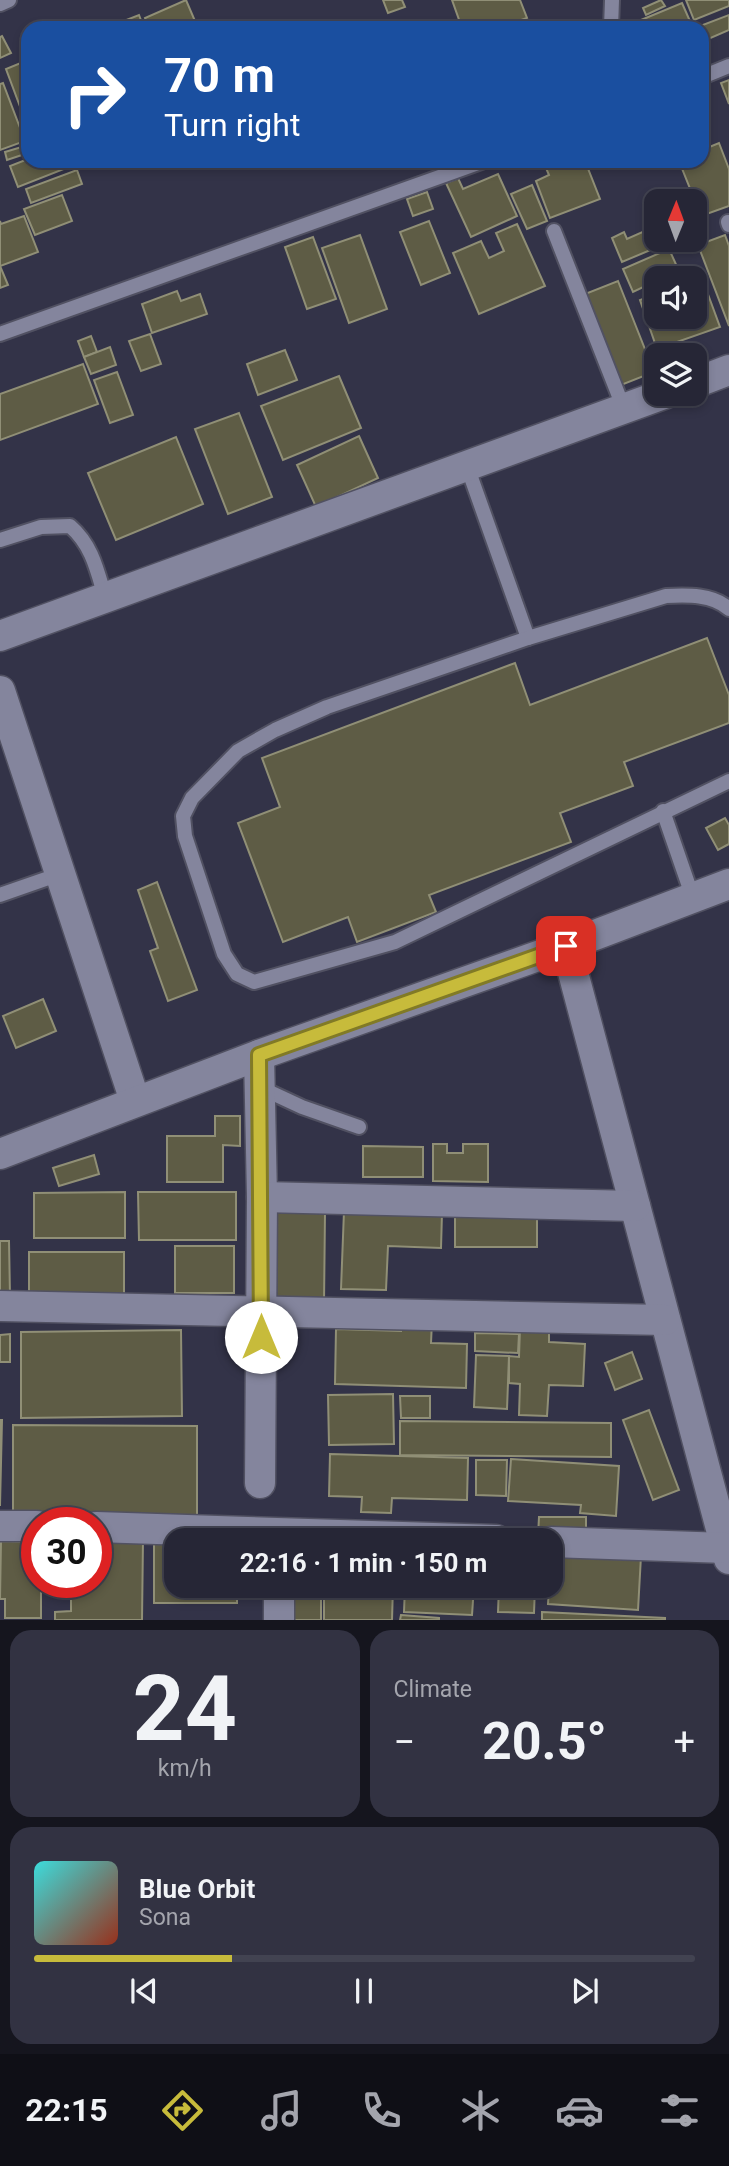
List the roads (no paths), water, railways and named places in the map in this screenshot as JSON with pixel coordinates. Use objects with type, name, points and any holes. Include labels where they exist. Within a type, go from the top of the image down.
[{"type":"street","points":[[707,378],[729,370]]},
{"type":"street","points":[[0,635],[644,402]]},
{"type":"street","points":[[0,691],[135,1101]]},
{"type":"street","points":[[0,1154],[259,1055],[566,946],[729,884]]},
{"type":"street","points":[[563,1543],[728,1554],[566,946]]},
{"type":"street","points":[[259,1055],[262,1197],[260,1483]]},
{"type":"street","points":[[262,1197],[635,1206]]},
{"type":"street","points":[[0,1306],[665,1320]]},
{"type":"street","points":[[0,1526],[21,1526]]},
{"type":"street","points":[[112,1528],[164,1530]]},
{"type":"street","points":[[279,1598],[279,1620]]},
{"type":"lane","points":[[0,4],[9,0]]},
{"type":"lane","points":[[611,21],[612,0]]},
{"type":"lane","points":[[709,74],[729,66]]},
{"type":"lane","points":[[0,334],[464,168]]},
{"type":"lane","points":[[554,231],[624,409]]},
{"type":"lane","points":[[467,466],[528,638]]},
{"type":"lane","points":[[0,540],[41,527],[70,526],[82,536],[92,553],[105,597]]},
{"type":"lane","points":[[729,609],[712,599],[690,595],[666,596],[528,638],[327,707],[275,730],[238,751],[192,798],[183,816],[185,836],[224,954],[237,974],[254,982],[395,942],[729,781]]},
{"type":"lane","points":[[663,811],[693,898]]},
{"type":"lane","points":[[0,895],[60,874]]},
{"type":"lane","points":[[259,1087],[302,1107],[359,1127]]}]
